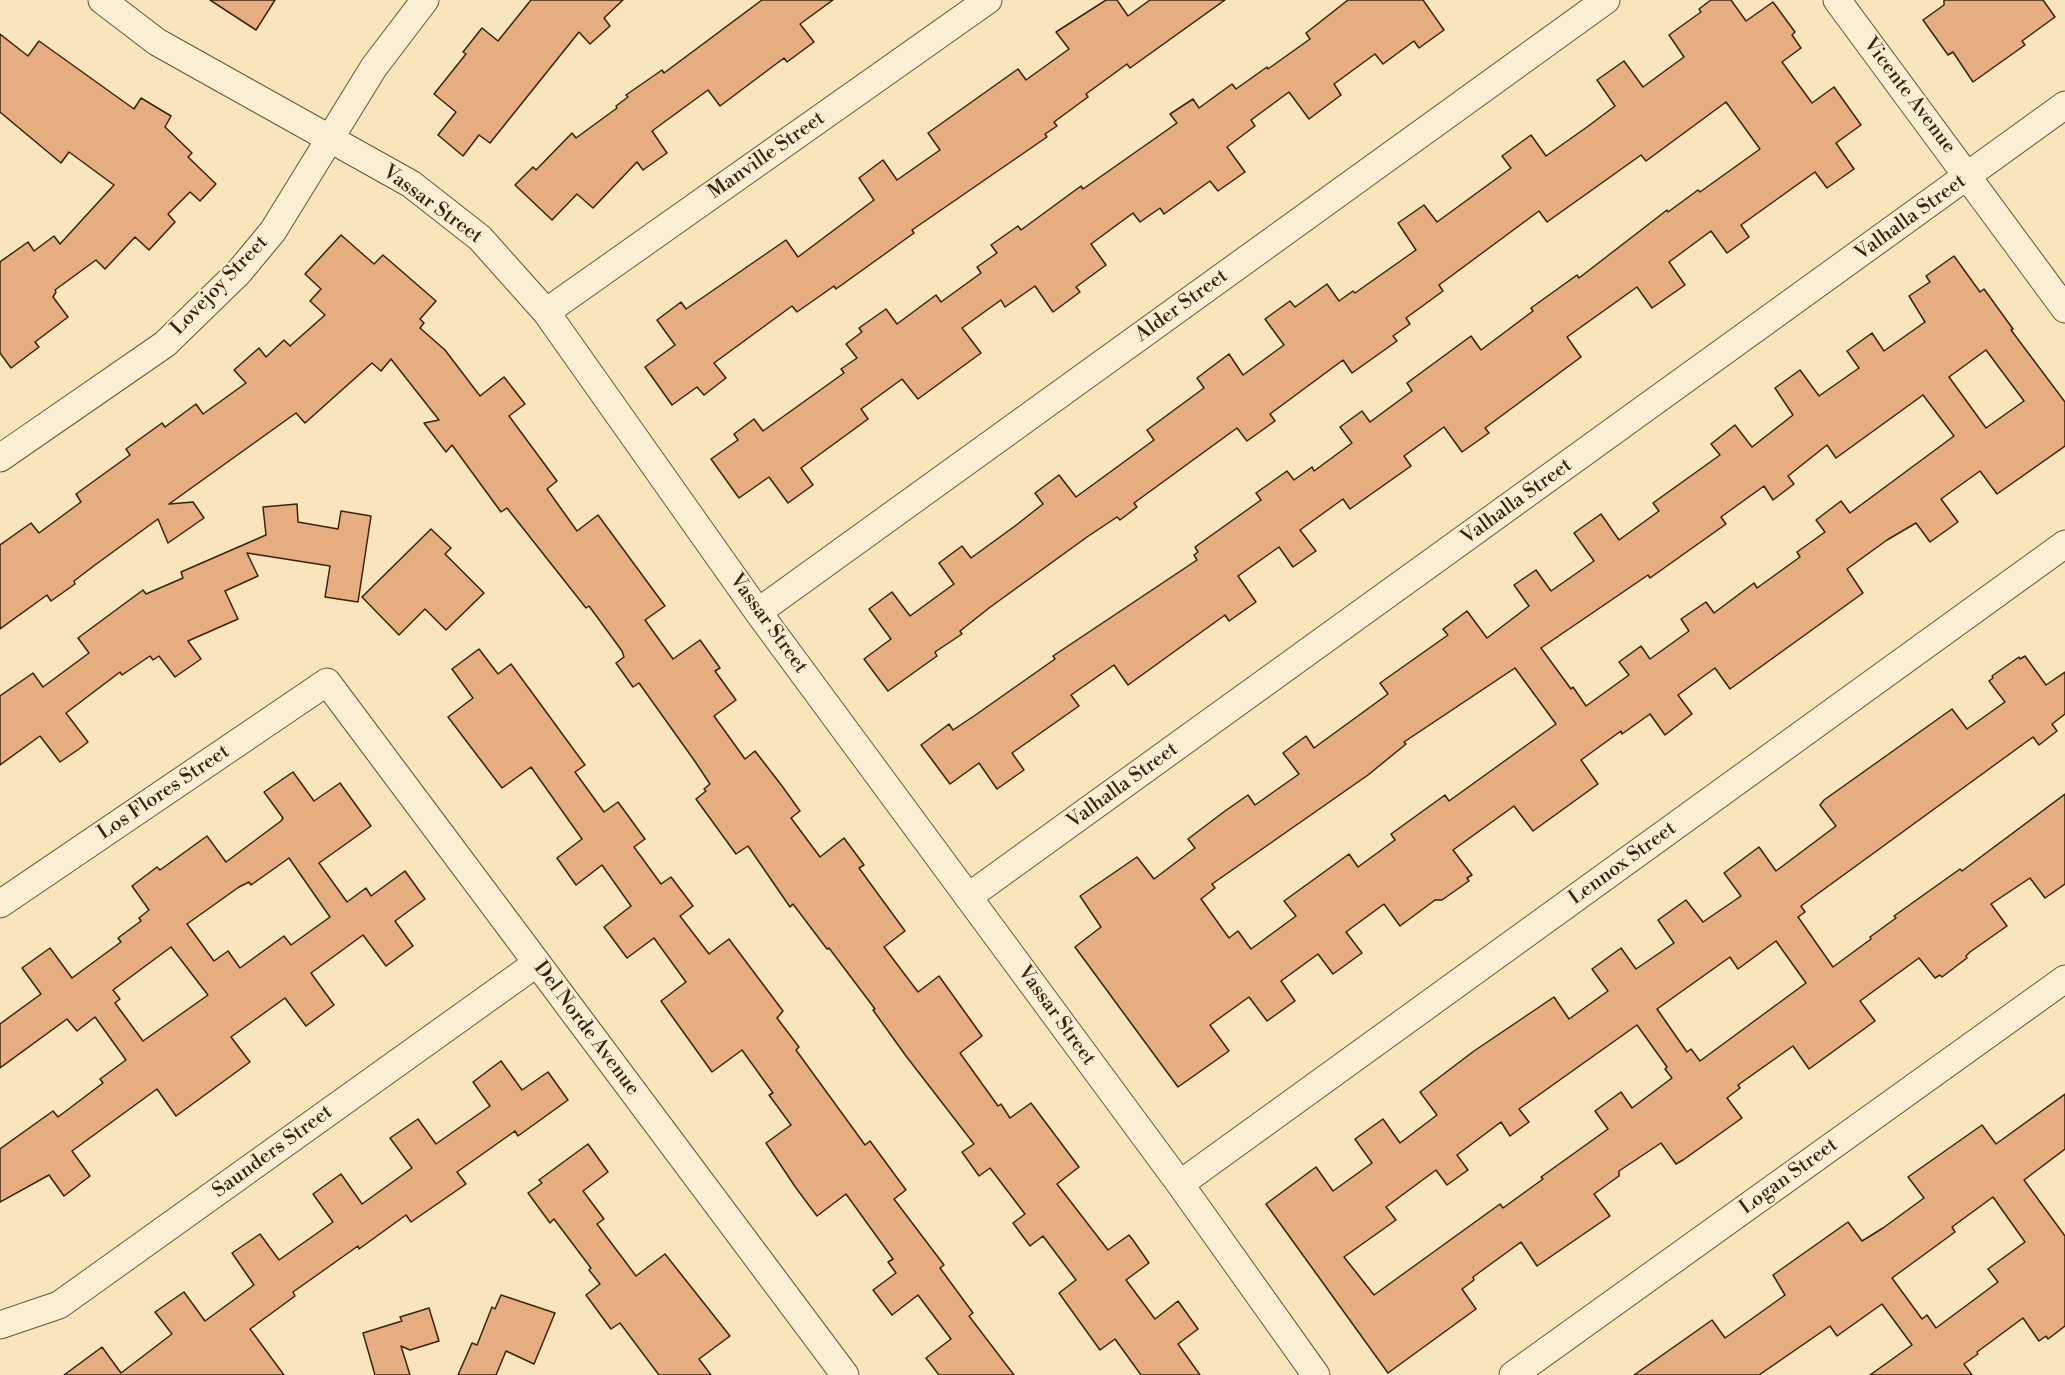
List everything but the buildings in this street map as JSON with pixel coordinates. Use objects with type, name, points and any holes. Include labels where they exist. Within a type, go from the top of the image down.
[{"type":"street","name":"Vassar Street","points":[[102,0],[157,42],[411,184],[480,238],[546,312],[758,612],[1180,1184],[1316,1375]]},
{"type":"street","name":"Lovejoy Street","points":[[0,458],[165,344],[204,309],[273,231],[374,67],[425,0]]},
{"type":"street","name":"Manville Street","points":[[546,312],[988,0]]},
{"type":"street","name":"Alder Street","points":[[758,612],[1606,0]]},
{"type":"street","name":"Vicente Avenue","points":[[1837,0],[2065,309]]},
{"type":"street","name":"Valhalla Street","points":[[968,897],[2065,105]]},
{"type":"street","name":"Lennox Street","points":[[1180,1184],[2065,543]]},
{"type":"street","name":"Los Flores Street","points":[[0,904],[327,682]]},
{"type":"street","name":"Del Norde Avenue","points":[[327,682],[845,1375]]},
{"type":"street","name":"Saunders Street","points":[[0,1325],[59,1305],[537,963]]},
{"type":"street","name":"Logan Street","points":[[1513,1375],[2065,979]]}]
